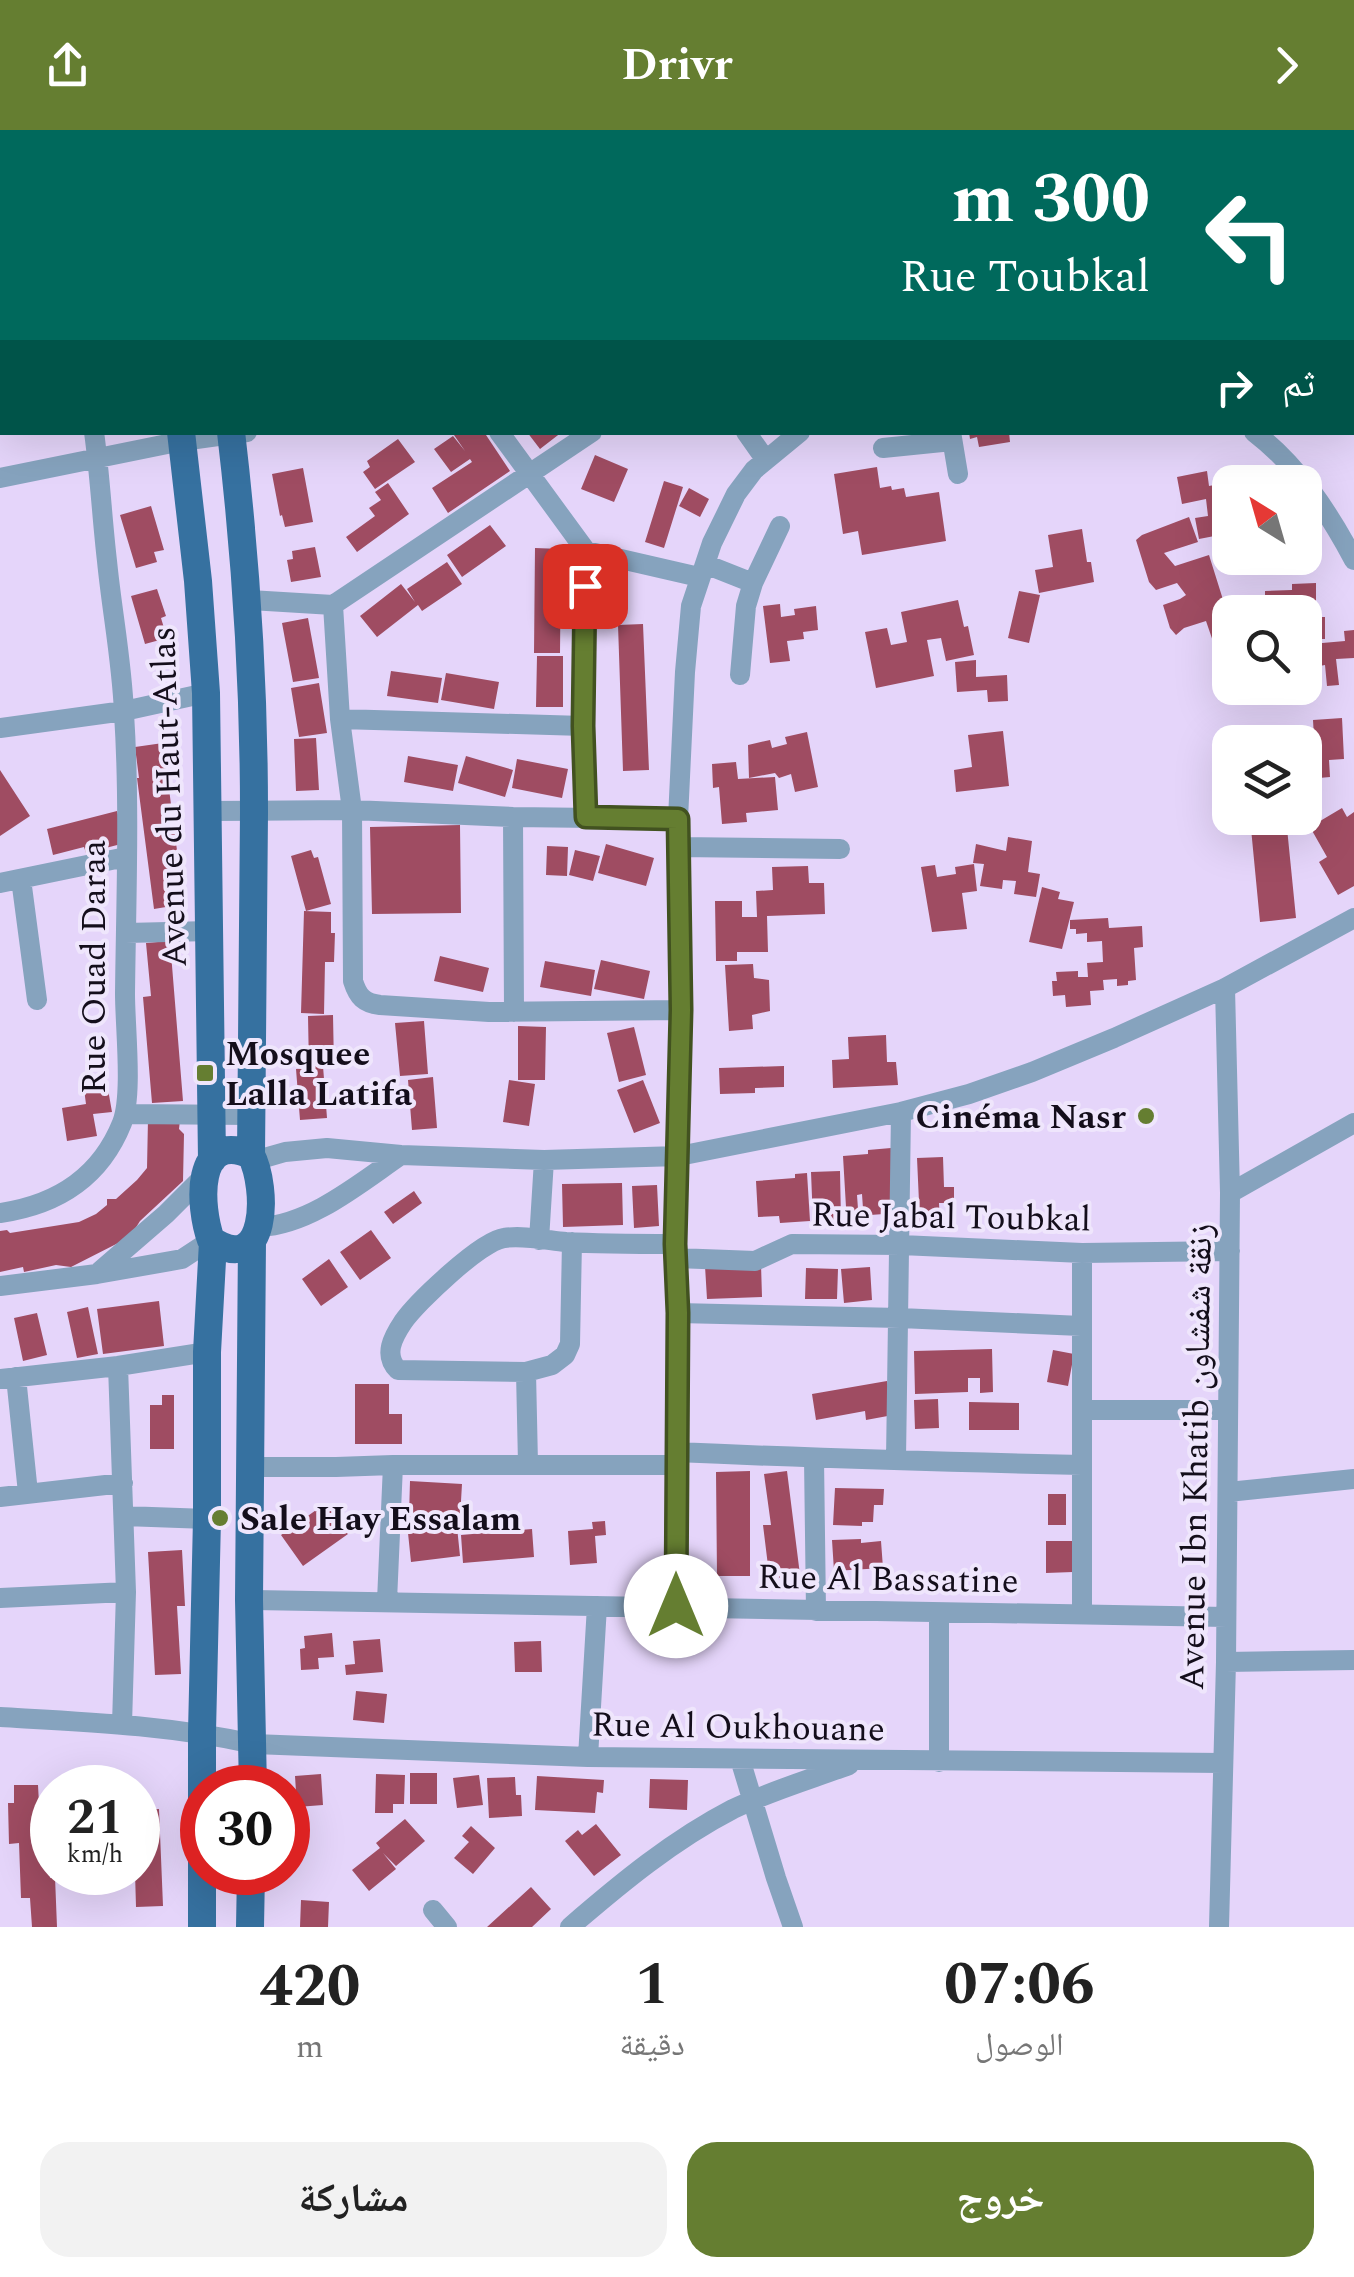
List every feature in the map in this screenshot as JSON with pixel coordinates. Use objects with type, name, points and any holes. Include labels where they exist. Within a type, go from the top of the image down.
[{"type":"main road","points":[[231,435],[248,600],[254,810],[251,1115],[253,1158],[262,1195],[256,1234],[250,1467],[253,1765]]},
{"type":"main road","name":"Avenue du Haut-Atlas","points":[[181,436],[206,694],[211,1113],[208,1168]]},
{"type":"main road","points":[[202,1927],[207,1352],[212,1241],[203,1216],[208,1168],[225,1150],[240,1150],[253,1158]]},
{"type":"main road","points":[[212,1241],[224,1248],[240,1248],[256,1234]]},
{"type":"main road","points":[[250,1927],[251,1895]]},
{"type":"street","name":"Rue Ouad Daraa","points":[[0,1213],[38,1204],[73,1188],[107,1150],[125,1114],[128,896],[124,711],[94,435]]},
{"type":"street","points":[[501,435],[586,552],[586,817]]},
{"type":"street","points":[[248,600],[333,604],[587,435]]},
{"type":"street","points":[[748,435],[765,459]]},
{"type":"street","points":[[676,1606],[675,1251],[681,1010],[678,819],[691,606],[736,494],[765,459],[796,435]]},
{"type":"street","points":[[1257,435],[1294,468],[1352,549]]},
{"type":"street","points":[[0,478],[181,436]]},
{"type":"street","points":[[882,448],[952,437],[958,474]]},
{"type":"street","points":[[740,675],[746,606],[780,526]]},
{"type":"street","points":[[586,552],[753,583]]},
{"type":"street","points":[[333,604],[340,719],[352,810],[353,982],[360,997],[370,1003],[514,1012],[681,1010]]},
{"type":"street","points":[[0,728],[124,711],[206,694]]},
{"type":"street","points":[[340,719],[583,726]]},
{"type":"street","points":[[208,811],[352,810],[678,819]]},
{"type":"street","points":[[513,817],[514,1012]]},
{"type":"street","points":[[680,847],[840,849]]},
{"type":"street","points":[[37,1000],[10,881],[126,857]]},
{"type":"street","points":[[253,1158],[327,1148],[544,1160],[679,1156],[901,1112],[1032,1072],[1169,1014],[1354,918]]},
{"type":"street","points":[[126,933],[210,931]]},
{"type":"street","name":"Avenue Ibn Khatib زنقة شفشاون","points":[[1220,1927],[1230,1251],[1225,988]]},
{"type":"street","points":[[896,1459],[901,1112]]},
{"type":"street","points":[[125,1114],[251,1115]]},
{"type":"street","points":[[1230,1193],[1354,1124]]},
{"type":"street","points":[[256,1234],[306,1216],[401,1155]]},
{"type":"street","points":[[539,1240],[544,1160]]},
{"type":"street","points":[[96,1274],[166,1214],[208,1168]]},
{"type":"street","name":"Rue Jabal Toubkal","points":[[526,1372],[398,1370],[391,1361],[390,1349],[410,1312],[482,1248],[504,1238],[755,1261],[792,1244],[1082,1253],[1230,1251]]},
{"type":"street","points":[[0,1286],[182,1259],[212,1241]]},
{"type":"street","points":[[528,1464],[526,1372],[552,1365],[568,1350],[572,1327],[572,1242]]},
{"type":"street","points":[[1082,1253],[1082,1613]]},
{"type":"street","points":[[678,1313],[1081,1326]]},
{"type":"street","points":[[28,1493],[8,1378],[207,1352]]},
{"type":"street","points":[[118,1366],[126,1592],[122,1724]]},
{"type":"street","points":[[1083,1410],[1226,1410]]},
{"type":"street","points":[[250,1467],[675,1458],[1082,1465]]},
{"type":"street","points":[[814,1458],[816,1611]]},
{"type":"street","points":[[386,1602],[393,1464]]},
{"type":"street","points":[[1228,1492],[1354,1479]]},
{"type":"street","points":[[0,1496],[123,1483]]},
{"type":"street","points":[[124,1516],[207,1519]]},
{"type":"street","points":[[0,1598],[126,1592]]},
{"type":"street","name":"Rue Al Bassatine","points":[[249,1600],[1226,1617]]},
{"type":"street","points":[[588,1757],[597,1606]]},
{"type":"street","points":[[940,1613],[940,1762]]},
{"type":"street","points":[[1226,1662],[1354,1660]]},
{"type":"street","name":"Rue Al Oukhouane","points":[[0,1718],[202,1732],[254,1744],[588,1757],[1222,1763]]},
{"type":"street","points":[[740,1759],[794,1927]]},
{"type":"street","points":[[570,1927],[631,1874],[729,1812],[860,1761]]},
{"type":"building","points":[[454,435],[486,435],[510,471],[448,513],[432,488],[472,462],[470,459],[451,472],[434,449],[453,436],[465,451]]},
{"type":"building","points":[[529,435],[558,435],[540,449]]},
{"type":"building","points":[[969,435],[1009,435],[1010,442],[979,447],[977,437],[970,439]]},
{"type":"building","points":[[398,439],[415,462],[375,489],[363,472],[370,467],[367,461]]},
{"type":"building","points":[[595,455],[628,469],[614,502],[581,489]]},
{"type":"building","points":[[877,467],[880,488],[904,488],[906,497],[939,492],[946,541],[862,555],[858,531],[843,534],[834,474]]},
{"type":"building","points":[[303,468],[313,522],[285,527],[272,474]]},
{"type":"building","points":[[1207,471],[1209,486],[1212,485],[1212,536],[1199,539],[1195,518],[1208,516],[1206,499],[1182,504],[1177,477]]},
{"type":"building","points":[[664,481],[683,487],[664,548],[645,542]]},
{"type":"building","points":[[388,483],[409,514],[357,552],[346,537],[375,516],[369,508],[381,500],[375,492]]},
{"type":"building","points":[[689,488],[709,499],[700,517],[679,506]]},
{"type":"building","points":[[151,506],[164,550],[154,552],[157,562],[136,568],[120,515]]},
{"type":"building","points":[[1189,517],[1198,542],[1164,553],[1175,566],[1209,555],[1212,575],[1222,595],[1212,595],[1212,638],[1206,621],[1176,635],[1170,628],[1163,605],[1186,595],[1177,583],[1156,590],[1149,582],[1136,540]]},
{"type":"building","points":[[490,525],[506,546],[462,577],[447,555]]},
{"type":"building","points":[[1082,529],[1094,582],[1039,593],[1035,570],[1053,567],[1048,535]]},
{"type":"building","points":[[315,547],[321,577],[291,582],[287,560],[293,559],[292,551]]},
{"type":"building","points":[[535,548],[561,549],[560,653],[534,653]]},
{"type":"building","points":[[447,562],[462,584],[422,611],[418,605],[377,637],[360,616],[401,584],[415,602],[407,589]]},
{"type":"building","points":[[1316,583],[1316,595],[1265,595],[1265,591],[1292,590],[1292,584]]},
{"type":"building","points":[[157,589],[166,616],[161,618],[167,638],[145,644],[131,596]]},
{"type":"building","points":[[1019,591],[1040,595],[1029,643],[1008,638]]},
{"type":"building","points":[[958,600],[974,655],[946,661],[941,638],[927,640],[934,676],[876,688],[865,632],[887,628],[891,645],[907,642],[901,612]]},
{"type":"building","points":[[780,604],[781,617],[795,615],[794,609],[816,606],[818,630],[803,632],[804,639],[787,641],[790,661],[770,663],[763,606]]},
{"type":"building","points":[[1322,617],[1325,617],[1322,639]]},
{"type":"building","points":[[308,618],[319,678],[293,682],[282,623]]},
{"type":"building","points":[[643,624],[649,770],[623,771],[618,625]]},
{"type":"building","points":[[1354,630],[1354,658],[1336,659],[1339,685],[1327,686],[1322,643],[1345,641],[1344,631]]},
{"type":"building","points":[[537,656],[563,656],[563,707],[536,707]]},
{"type":"building","points":[[976,660],[976,677],[1007,675],[1008,701],[988,702],[987,690],[957,692],[955,662]]},
{"type":"building","points":[[391,671],[442,678],[438,703],[387,696]]},
{"type":"building","points":[[446,673],[499,682],[494,709],[441,700]]},
{"type":"building","points":[[319,683],[327,733],[299,737],[291,688]]},
{"type":"building","points":[[1342,718],[1344,759],[1329,760],[1330,777],[1322,778],[1322,725],[1313,725],[1313,720]]},
{"type":"building","points":[[1003,731],[1009,786],[956,792],[954,770],[972,767],[968,735]]},
{"type":"building","points":[[807,732],[818,787],[795,792],[791,774],[749,778],[748,745],[770,740],[772,748],[787,744],[785,737]]},
{"type":"building","points":[[316,738],[319,790],[296,791],[294,739]]},
{"type":"building","points":[[163,743],[184,904],[154,909],[135,747]]},
{"type":"building","points":[[408,756],[458,765],[453,791],[404,782]]},
{"type":"building","points":[[466,756],[513,770],[505,797],[458,783]]},
{"type":"building","points":[[517,759],[568,769],[562,798],[512,788]]},
{"type":"building","points":[[736,762],[738,779],[775,777],[778,810],[746,813],[747,822],[722,824],[719,787],[713,788],[712,764]]},
{"type":"building","points":[[0,770],[30,816],[0,836]]},
{"type":"building","points":[[1342,808],[1347,817],[1354,812],[1354,886],[1338,895],[1319,862],[1327,857],[1315,835],[1322,835],[1322,820]]},
{"type":"building","points":[[117,811],[125,843],[86,853],[84,847],[53,855],[47,829]]},
{"type":"building","points":[[460,825],[461,913],[372,914],[370,827]]},
{"type":"building","points":[[1252,835],[1288,835],[1296,918],[1260,922]]},
{"type":"building","points":[[1008,837],[1032,841],[1028,872],[1040,874],[1036,897],[1014,894],[1016,881],[1003,880],[1002,889],[980,886],[984,864],[973,863],[976,844],[1006,851]]},
{"type":"building","points":[[606,844],[654,858],[646,886],[598,873]]},
{"type":"building","points":[[547,846],[568,847],[567,876],[546,875]]},
{"type":"building","points":[[311,850],[314,858],[318,857],[331,904],[306,911],[291,856]]},
{"type":"building","points":[[575,850],[600,856],[593,881],[569,875]]},
{"type":"building","points":[[974,864],[977,891],[962,893],[967,929],[932,932],[921,867],[935,865],[937,877],[956,874],[955,867]]},
{"type":"building","points":[[808,866],[809,883],[824,883],[825,914],[767,916],[768,952],[737,952],[737,961],[716,961],[715,901],[742,901],[742,917],[757,917],[756,891],[773,890],[772,867]]},
{"type":"building","points":[[1042,887],[1060,892],[1058,899],[1074,902],[1062,949],[1029,942]]},
{"type":"building","points":[[304,911],[331,912],[334,962],[325,962],[324,1014],[301,1013]]},
{"type":"building","points":[[1108,918],[1109,928],[1142,926],[1143,947],[1134,948],[1136,980],[1117,986],[1117,979],[1103,980],[1104,990],[1090,991],[1091,1005],[1066,1007],[1065,995],[1053,996],[1056,972],[1078,971],[1078,977],[1088,977],[1087,963],[1103,962],[1102,941],[1087,942],[1087,933],[1076,934],[1076,929],[1070,929],[1070,920]]},
{"type":"building","points":[[170,941],[183,1101],[152,1103],[143,997],[151,996],[146,943]]},
{"type":"building","points":[[440,956],[489,968],[483,992],[434,981]]},
{"type":"building","points":[[601,960],[650,971],[644,999],[594,989]]},
{"type":"building","points":[[545,961],[595,970],[591,996],[540,987]]},
{"type":"building","points":[[753,964],[754,978],[769,980],[770,1011],[752,1015],[753,1029],[729,1031],[725,965]]},
{"type":"building","points":[[333,1015],[334,1066],[323,1066],[327,1118],[300,1120],[296,1069],[309,1068],[308,1016]]},
{"type":"building","points":[[424,1021],[428,1074],[400,1076],[395,1023]]},
{"type":"building","points":[[518,1026],[546,1027],[545,1080],[518,1080]]},
{"type":"building","points":[[634,1027],[646,1075],[619,1082],[607,1033]]},
{"type":"building","points":[[886,1035],[887,1062],[896,1062],[898,1085],[833,1088],[832,1060],[849,1059],[848,1037]]},
{"type":"building","points":[[784,1066],[784,1087],[720,1094],[719,1068]]},
{"type":"building","points":[[433,1077],[437,1128],[412,1130],[408,1080]]},
{"type":"building","points":[[106,1078],[112,1112],[93,1114],[97,1136],[67,1141],[62,1108],[86,1104],[83,1082]]},
{"type":"building","points":[[509,1080],[535,1084],[529,1126],[503,1122]]},
{"type":"building","points":[[643,1080],[660,1123],[634,1133],[617,1090]]},
{"type":"building","points":[[148,1119],[180,1120],[179,1129],[184,1134],[183,1181],[140,1221],[130,1237],[71,1267],[56,1265],[24,1272],[23,1267],[0,1272],[0,1231],[10,1233],[79,1222],[96,1214],[107,1205],[107,1199],[116,1199],[137,1180],[147,1168]]},
{"type":"building","points":[[891,1148],[895,1201],[883,1202],[884,1214],[870,1215],[871,1223],[864,1223],[862,1194],[857,1195],[859,1223],[847,1224],[843,1156]]},
{"type":"building","points":[[943,1157],[944,1187],[954,1187],[954,1203],[939,1203],[940,1223],[920,1224],[917,1158]]},
{"type":"building","points":[[840,1171],[841,1221],[813,1222],[811,1172]]},
{"type":"building","points":[[807,1173],[810,1221],[780,1223],[779,1216],[758,1217],[756,1181],[795,1178],[795,1174]]},
{"type":"building","points":[[622,1183],[623,1225],[563,1227],[562,1184]]},
{"type":"building","points":[[657,1185],[659,1226],[634,1228],[632,1186]]},
{"type":"building","points":[[414,1191],[422,1203],[393,1224],[384,1212]]},
{"type":"building","points":[[371,1230],[391,1258],[360,1280],[340,1252]]},
{"type":"building","points":[[329,1259],[348,1287],[321,1306],[302,1279]]},
{"type":"building","points":[[761,1264],[762,1297],[707,1299],[705,1266]]},
{"type":"building","points":[[870,1267],[872,1300],[844,1303],[841,1269]]},
{"type":"building","points":[[806,1268],[838,1269],[837,1299],[805,1299]]},
{"type":"building","points":[[159,1301],[164,1346],[103,1354],[97,1309]]},
{"type":"building","points":[[88,1307],[98,1354],[77,1358],[67,1312]]},
{"type":"building","points":[[37,1313],[47,1355],[23,1361],[14,1318]]},
{"type":"building","points":[[992,1349],[993,1392],[980,1393],[980,1378],[968,1378],[968,1392],[915,1394],[914,1351]]},
{"type":"building","points":[[1053,1350],[1074,1354],[1068,1386],[1047,1382]]},
{"type":"building","points":[[887,1381],[893,1415],[866,1420],[865,1411],[816,1420],[812,1394]]},
{"type":"building","points":[[355,1384],[389,1384],[389,1414],[402,1414],[402,1444],[355,1444]]},
{"type":"building","points":[[162,1395],[174,1395],[174,1449],[150,1449],[150,1405],[162,1405]]},
{"type":"building","points":[[938,1399],[939,1428],[915,1429],[914,1400]]},
{"type":"building","points":[[969,1402],[1019,1403],[1019,1430],[969,1430]]},
{"type":"building","points":[[750,1471],[750,1576],[717,1576],[716,1472]]},
{"type":"building","points":[[787,1471],[800,1575],[779,1578],[779,1573],[769,1574],[763,1525],[771,1525],[764,1474]]},
{"type":"building","points":[[410,1481],[462,1484],[460,1518],[409,1517]]},
{"type":"building","points":[[835,1488],[884,1489],[883,1505],[874,1505],[873,1522],[862,1522],[862,1526],[833,1525]]},
{"type":"building","points":[[1048,1494],[1066,1494],[1066,1525],[1048,1525]]},
{"type":"building","points":[[326,1503],[348,1534],[303,1566],[281,1535]]},
{"type":"building","points":[[605,1521],[606,1535],[595,1536],[597,1563],[570,1565],[568,1531],[593,1529],[592,1522]]},
{"type":"building","points":[[457,1527],[460,1556],[411,1562],[408,1533]]},
{"type":"building","points":[[532,1529],[534,1557],[463,1563],[461,1535]]},
{"type":"building","points":[[861,1539],[861,1543],[881,1541],[883,1568],[834,1571],[832,1540]]},
{"type":"building","points":[[1046,1541],[1073,1541],[1073,1572],[1046,1573]]},
{"type":"building","points":[[182,1550],[185,1606],[177,1606],[181,1674],[155,1675],[148,1552]]},
{"type":"building","points":[[332,1633],[334,1657],[318,1658],[319,1669],[301,1670],[304,1636]]},
{"type":"building","points":[[380,1639],[383,1672],[346,1675],[345,1665],[355,1664],[353,1641]]},
{"type":"building","points":[[541,1641],[542,1672],[515,1672],[514,1642]]},
{"type":"building","points":[[356,1691],[387,1694],[384,1723],[353,1720]]},
{"type":"building","points":[[410,1773],[437,1773],[437,1804],[410,1804]]},
{"type":"building","points":[[321,1774],[323,1805],[310,1806],[310,1775]]},
{"type":"building","points":[[376,1774],[405,1775],[404,1804],[393,1804],[393,1813],[375,1813]]},
{"type":"building","points":[[479,1775],[483,1805],[457,1808],[453,1778]]},
{"type":"building","points":[[537,1776],[604,1780],[603,1793],[597,1792],[595,1813],[535,1810]]},
{"type":"building","points":[[515,1777],[522,1816],[489,1818],[487,1778]]},
{"type":"building","points":[[650,1779],[688,1780],[687,1810],[649,1808]]},
{"type":"building","points":[[14,1785],[30,1785],[30,1895],[56,1895],[57,1927],[32,1927],[30,1898],[21,1898],[19,1843],[9,1844],[8,1803],[14,1803]]},
{"type":"building","points":[[405,1819],[425,1841],[396,1866],[383,1853],[396,1869],[369,1891],[352,1870],[380,1848],[376,1843]]},
{"type":"building","points":[[596,1824],[621,1855],[594,1876],[565,1841],[578,1830],[582,1835]]},
{"type":"building","points":[[471,1826],[495,1848],[473,1874],[454,1858],[469,1842],[462,1836]]},
{"type":"building","points":[[160,1833],[163,1906],[136,1907],[136,1895],[160,1895]]},
{"type":"building","points":[[531,1887],[551,1909],[532,1927],[487,1927]]},
{"type":"building","points":[[301,1900],[329,1902],[328,1927],[300,1927]]},
{"type":"place","name":"Mosquee Lalla Latifa","points":[[205,1073]]},
{"type":"place","name":"Cinéma Nasr","points":[[1146,1116]]},
{"type":"place","name":"Sale Hay Essalam","points":[[220,1518]]},
{"type":"route","points":[[585,586],[586,817],[678,819],[681,1010],[675,1244],[676,1606]]}]
